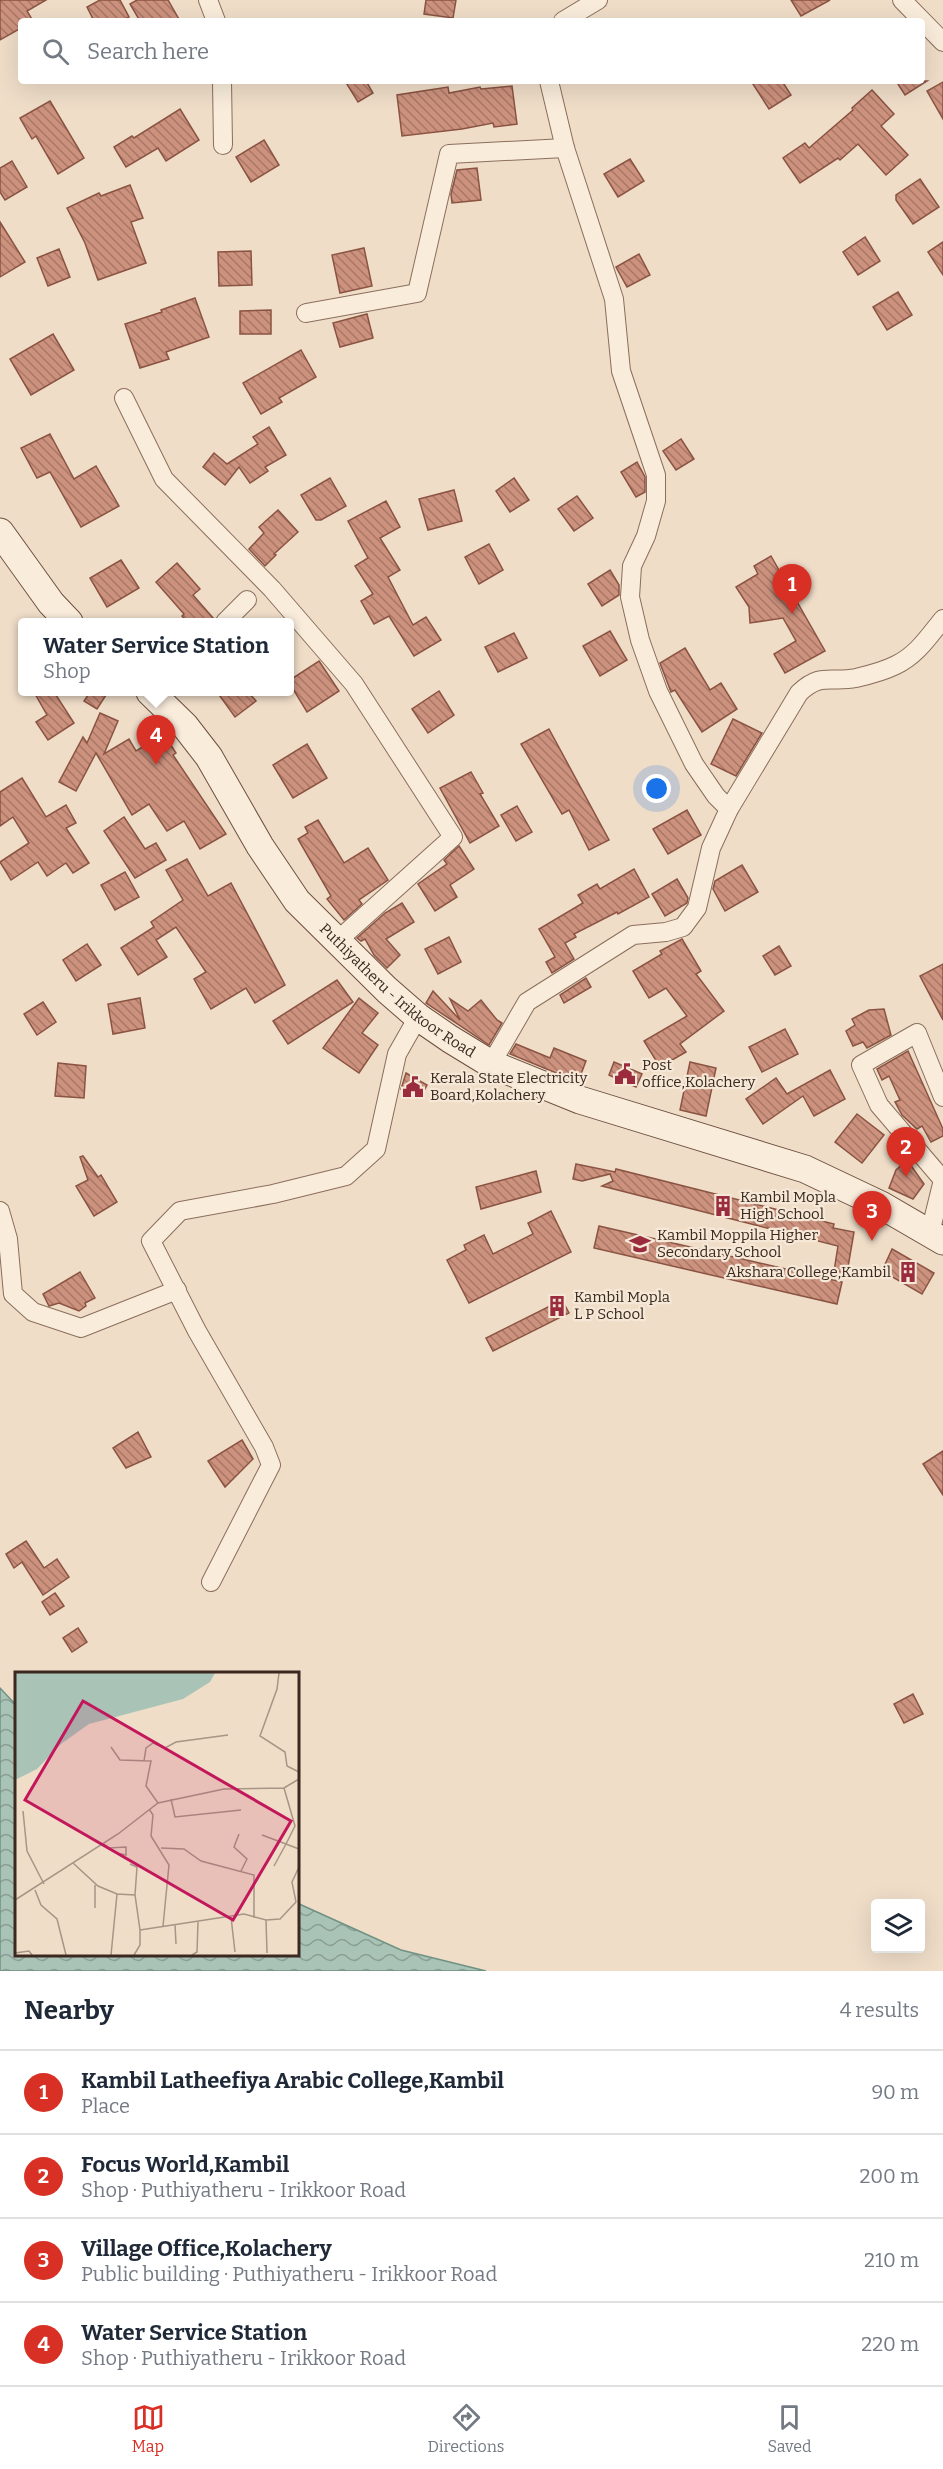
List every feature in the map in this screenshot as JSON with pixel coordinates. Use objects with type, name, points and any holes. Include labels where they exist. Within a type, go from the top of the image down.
[{"type":"main road","points":[[0,532],[51,603],[65,618]]},
{"type":"main road","name":"Puthiyatheru - Irikkoor Road","points":[[158,696],[209,757],[260,846],[297,901],[418,1017],[491,1064],[580,1100],[805,1169],[881,1205],[937,1237]]},
{"type":"street","points":[[208,0],[215,18]]},
{"type":"street","points":[[568,18],[598,0]]},
{"type":"street","points":[[902,0],[937,23],[943,42]]},
{"type":"street","points":[[222,84],[223,145]]},
{"type":"street","points":[[550,84],[565,148],[614,298],[621,371],[656,475],[656,501],[646,536],[632,566],[630,597],[640,640],[658,691],[694,764],[716,796],[729,809]]},
{"type":"street","points":[[306,313],[417,293],[449,154],[565,148]]},
{"type":"street","points":[[124,398],[164,479],[272,589],[354,684],[453,837],[337,941]]},
{"type":"street","points":[[229,618],[247,600]]},
{"type":"street","points":[[491,1064],[527,1002],[633,935],[666,932],[683,927],[697,908],[711,848],[729,809],[799,693],[810,682],[828,678],[854,678],[896,665],[916,652],[943,619]]},
{"type":"street","points":[[211,1582],[272,1465],[151,1241],[180,1211],[273,1194],[346,1176],[376,1149],[397,1054],[418,1017]]},
{"type":"street","points":[[937,1237],[943,1180],[879,1105],[861,1065],[917,1033],[943,1097]]},
{"type":"street","points":[[0,1211],[8,1239],[13,1294],[33,1312],[81,1328],[177,1290]]},
{"type":"water","points":[[0,1688],[15,1704],[15,1956],[298,1956],[298,1903],[401,1950],[486,1971],[0,1971]]},
{"type":"building","points":[[0,0],[46,0],[27,11],[31,18],[18,18],[18,30],[0,40]]},
{"type":"building","points":[[100,0],[120,0],[129,17],[92,18],[87,7]]},
{"type":"building","points":[[137,0],[168,0],[178,18],[138,18],[130,4]]},
{"type":"building","points":[[426,0],[456,0],[453,18],[424,14]]},
{"type":"building","points":[[791,0],[830,0],[801,16]]},
{"type":"building","points":[[943,82],[943,119],[927,91]]},
{"type":"building","points":[[347,84],[368,84],[373,93],[358,102]]},
{"type":"building","points":[[753,84],[784,84],[791,95],[769,109]]},
{"type":"building","points":[[898,84],[922,84],[905,95]]},
{"type":"building","points":[[512,86],[517,124],[494,127],[493,123],[402,136],[397,95],[448,87],[449,93],[480,87],[481,89]]},
{"type":"building","points":[[872,90],[894,114],[881,126],[908,155],[886,175],[858,144],[840,160],[838,158],[800,183],[783,158],[805,143],[809,148],[853,110],[852,108]]},
{"type":"building","points":[[50,101],[84,158],[58,174],[36,136],[32,139],[20,118]]},
{"type":"building","points":[[180,109],[199,140],[166,161],[158,148],[126,167],[114,147],[132,136],[134,138]]},
{"type":"building","points":[[264,140],[279,165],[251,182],[236,157]]},
{"type":"building","points":[[630,159],[644,181],[618,197],[604,174]]},
{"type":"building","points":[[12,161],[27,187],[5,200],[0,192],[0,168]]},
{"type":"building","points":[[477,168],[481,200],[452,203],[451,194],[457,170]]},
{"type":"building","points":[[920,179],[939,207],[913,224],[896,200],[896,195]]},
{"type":"building","points":[[130,185],[143,218],[131,222],[146,263],[98,280],[85,243],[67,208],[99,193],[101,196]]},
{"type":"building","points":[[0,222],[25,262],[0,277]]},
{"type":"building","points":[[865,237],[880,261],[858,275],[843,252]]},
{"type":"building","points":[[943,242],[943,275],[928,252]]},
{"type":"building","points":[[364,248],[372,286],[340,293],[332,255]]},
{"type":"building","points":[[59,249],[70,277],[48,286],[37,258]]},
{"type":"building","points":[[251,251],[252,285],[219,286],[218,252]]},
{"type":"building","points":[[639,254],[650,275],[627,287],[616,267]]},
{"type":"building","points":[[898,292],[912,315],[887,330],[873,307]]},
{"type":"building","points":[[195,298],[209,337],[166,352],[169,359],[140,368],[125,324]]},
{"type":"building","points":[[271,310],[271,334],[240,334],[240,311]]},
{"type":"building","points":[[367,314],[373,338],[340,347],[333,323]]},
{"type":"building","points":[[53,334],[74,370],[31,395],[10,359]]},
{"type":"building","points":[[301,350],[316,377],[279,398],[282,402],[261,414],[243,383]]},
{"type":"building","points":[[269,427],[286,455],[265,467],[268,471],[250,483],[239,467],[225,485],[203,467],[214,453],[227,464],[258,444],[253,437]]},
{"type":"building","points":[[50,434],[74,479],[96,466],[119,506],[81,527],[50,472],[37,478],[21,448]]},
{"type":"building","points":[[681,439],[694,459],[676,470],[663,451]]},
{"type":"building","points":[[637,462],[645,477],[645,492],[636,497],[621,472]]},
{"type":"building","points":[[330,478],[346,506],[321,520],[316,520],[301,495]]},
{"type":"building","points":[[514,478],[529,500],[510,512],[496,491]]},
{"type":"building","points":[[454,490],[462,521],[428,530],[419,499]]},
{"type":"building","points":[[577,496],[593,518],[574,531],[558,509]]},
{"type":"building","points":[[386,501],[400,527],[380,538],[400,570],[388,577],[413,625],[426,617],[441,640],[414,656],[389,616],[374,624],[361,601],[373,594],[355,566],[368,558],[348,521]]},
{"type":"building","points":[[278,510],[298,532],[274,554],[276,555],[265,566],[249,549],[264,533],[259,527]]},
{"type":"building","points":[[489,544],[503,570],[479,584],[465,557]]},
{"type":"building","points":[[771,556],[825,651],[785,673],[774,654],[796,641],[783,618],[750,623],[749,607],[736,587],[758,574],[754,566]]},
{"type":"building","points":[[121,560],[139,588],[107,607],[90,578]]},
{"type":"building","points":[[177,563],[200,589],[193,595],[213,618],[184,618],[182,616],[184,614],[156,582]]},
{"type":"building","points":[[610,570],[619,585],[619,595],[602,606],[588,584]]},
{"type":"building","points":[[610,631],[627,660],[600,676],[583,646]]},
{"type":"building","points":[[514,633],[527,658],[498,672],[485,647]]},
{"type":"building","points":[[685,648],[710,690],[721,683],[737,709],[702,732],[675,690],[671,692],[660,663]]},
{"type":"building","points":[[319,661],[339,691],[307,712],[294,691],[294,677]]},
{"type":"building","points":[[439,691],[454,715],[428,733],[412,709]]},
{"type":"building","points":[[36,696],[57,696],[74,723],[48,740],[36,722],[47,715]]},
{"type":"building","points":[[87,696],[105,696],[97,709],[84,701]]},
{"type":"building","points":[[220,696],[252,696],[256,701],[235,717]]},
{"type":"building","points":[[100,713],[118,721],[104,754],[129,739],[136,751],[164,734],[176,753],[173,755],[226,834],[200,849],[184,821],[167,831],[149,804],[132,815],[96,753],[76,791],[59,782],[83,737],[87,743]]},
{"type":"building","points":[[733,719],[762,733],[736,776],[711,764]]},
{"type":"building","points":[[549,729],[609,840],[589,850],[569,810],[562,814],[521,744]]},
{"type":"building","points":[[307,744],[327,778],[293,798],[273,765]]},
{"type":"building","points":[[471,772],[483,793],[480,794],[499,826],[470,843],[440,788]]},
{"type":"building","points":[[22,778],[46,817],[66,805],[76,823],[66,828],[89,863],[73,873],[66,863],[47,876],[38,862],[11,880],[0,862],[29,843],[13,817],[0,826],[0,792]]},
{"type":"building","points":[[517,806],[532,832],[516,841],[501,815]]},
{"type":"building","points":[[687,810],[701,835],[668,854],[653,829]]},
{"type":"building","points":[[124,817],[145,849],[156,843],[166,860],[135,878],[104,831]]},
{"type":"building","points":[[318,820],[344,863],[368,848],[388,880],[359,900],[362,904],[344,920],[327,899],[331,896],[298,839],[308,833],[305,827]]},
{"type":"building","points":[[459,846],[474,869],[450,885],[457,897],[435,911],[418,884],[447,864],[444,860]]},
{"type":"building","points":[[187,859],[208,896],[231,883],[285,985],[255,1003],[246,988],[211,1009],[194,979],[206,972],[176,927],[156,940],[167,957],[138,975],[121,948],[154,927],[151,922],[183,900],[166,870]]},
{"type":"building","points":[[742,865],[758,892],[725,911],[713,889],[715,881]]},
{"type":"building","points":[[634,869],[649,897],[574,934],[576,937],[565,943],[574,959],[552,973],[546,962],[555,957],[539,929],[583,903],[578,895],[597,884],[600,889]]},
{"type":"building","points":[[125,872],[139,897],[115,910],[101,885]]},
{"type":"building","points":[[677,879],[688,898],[687,903],[665,916],[652,894]]},
{"type":"building","points":[[402,903],[414,922],[386,939],[400,955],[387,968],[374,955],[365,939],[361,941],[357,938],[385,913]]},
{"type":"building","points":[[449,937],[461,962],[438,974],[425,949]]},
{"type":"building","points":[[682,939],[701,971],[696,974],[724,1011],[680,1044],[686,1052],[660,1067],[644,1041],[687,1016],[666,988],[649,998],[633,971],[662,954],[660,951]]},
{"type":"building","points":[[87,944],[101,965],[76,981],[63,960]]},
{"type":"building","points":[[779,946],[791,966],[775,975],[763,956]]},
{"type":"building","points":[[943,964],[943,1020],[920,976]]},
{"type":"building","points":[[586,978],[591,987],[564,1003],[560,995]]},
{"type":"building","points":[[337,980],[353,1002],[288,1044],[273,1021]]},
{"type":"building","points":[[433,991],[460,1020],[450,999],[468,1011],[481,1000],[502,1023],[489,1045],[426,1003]]},
{"type":"building","points":[[140,998],[145,1028],[113,1034],[108,1004]]},
{"type":"building","points":[[359,998],[378,1013],[362,1033],[378,1045],[359,1073],[323,1048]]},
{"type":"building","points":[[43,1002],[56,1022],[37,1035],[24,1014]]},
{"type":"building","points":[[884,1009],[891,1035],[867,1048],[863,1042],[853,1046],[846,1031],[855,1025],[852,1019],[869,1010]]},
{"type":"building","points":[[785,1029],[798,1054],[762,1072],[749,1047]]},
{"type":"building","points":[[516,1044],[550,1058],[554,1048],[586,1061],[578,1082],[510,1054]]},
{"type":"building","points":[[908,1051],[943,1129],[943,1136],[931,1142],[922,1126],[917,1129],[902,1115],[895,1102],[900,1100],[889,1076],[882,1080],[877,1069]]},
{"type":"building","name":"Post office,Kolachery","points":[[614,1062],[642,1074],[636,1087],[609,1075]]},
{"type":"building","points":[[690,1062],[716,1068],[706,1116],[680,1110]]},
{"type":"building","points":[[58,1063],[86,1066],[84,1098],[55,1096]]},
{"type":"building","points":[[830,1070],[845,1099],[814,1116],[803,1096],[763,1124],[746,1099],[776,1078],[787,1094]]},
{"type":"building","name":"Kerala State Electricity Board,Kolachery","points":[[406,1073],[427,1085],[420,1098],[401,1089]]},
{"type":"building","points":[[857,1114],[884,1135],[862,1163],[835,1142]]},
{"type":"building","points":[[83,1156],[98,1177],[101,1175],[117,1202],[94,1216],[76,1186],[88,1180],[80,1157]]},
{"type":"building","points":[[907,1160],[924,1184],[913,1199],[889,1188],[896,1170]]},
{"type":"building","name":"Kambil Mopla High School","points":[[576,1164],[615,1172],[616,1169],[834,1224],[833,1228],[854,1232],[847,1273],[834,1271],[838,1246],[602,1186],[613,1181],[610,1174],[582,1181],[573,1179]]},
{"type":"building","points":[[536,1171],[541,1192],[481,1209],[476,1187]]},
{"type":"building","points":[[551,1211],[571,1252],[469,1303],[447,1260],[466,1250],[464,1245],[484,1235],[493,1254],[533,1234],[528,1223]]},
{"type":"building","points":[[599,1226],[842,1282],[837,1304],[594,1248]]},
{"type":"building","name":"Akshara College,Kambil","points":[[892,1249],[934,1273],[922,1294],[882,1271]]},
{"type":"building","points":[[80,1272],[95,1298],[85,1303],[86,1306],[79,1311],[59,1303],[49,1306],[43,1294]]},
{"type":"building","points":[[562,1300],[569,1313],[493,1351],[486,1338]]},
{"type":"building","points":[[138,1432],[151,1457],[126,1468],[113,1448]]},
{"type":"building","points":[[242,1440],[253,1459],[225,1487],[208,1461]]},
{"type":"building","points":[[943,1451],[943,1495],[923,1464]]},
{"type":"building","points":[[26,1541],[44,1568],[57,1559],[69,1577],[43,1595],[22,1562],[14,1568],[6,1554]]},
{"type":"building","points":[[55,1593],[64,1606],[50,1615],[42,1602]]},
{"type":"building","points":[[78,1628],[87,1642],[72,1652],[63,1638]]},
{"type":"building","points":[[913,1694],[923,1714],[904,1723],[894,1704]]},
{"type":"place","name":"Kambil Latheefiya Arabic College,Kambil","points":[[792,614]]},
{"type":"place","name":"Water Service Station","points":[[156,765]]},
{"type":"place","name":"Post office,Kolachery","points":[[625,1074]]},
{"type":"place","name":"Kerala State Electricity Board,Kolachery","points":[[413,1087]]},
{"type":"place","name":"Focus World,Kambil","points":[[906,1177]]},
{"type":"place","name":"Kambil Mopla High School","points":[[723,1206]]},
{"type":"place","name":"Village Office,Kolachery","points":[[872,1241]]},
{"type":"place","name":"Kambil Moppila Higher Secondary School","points":[[640,1244]]},
{"type":"place","name":"Akshara College,Kambil","points":[[908,1272]]},
{"type":"place","name":"Kambil Mopla L P School","points":[[557,1306]]}]
